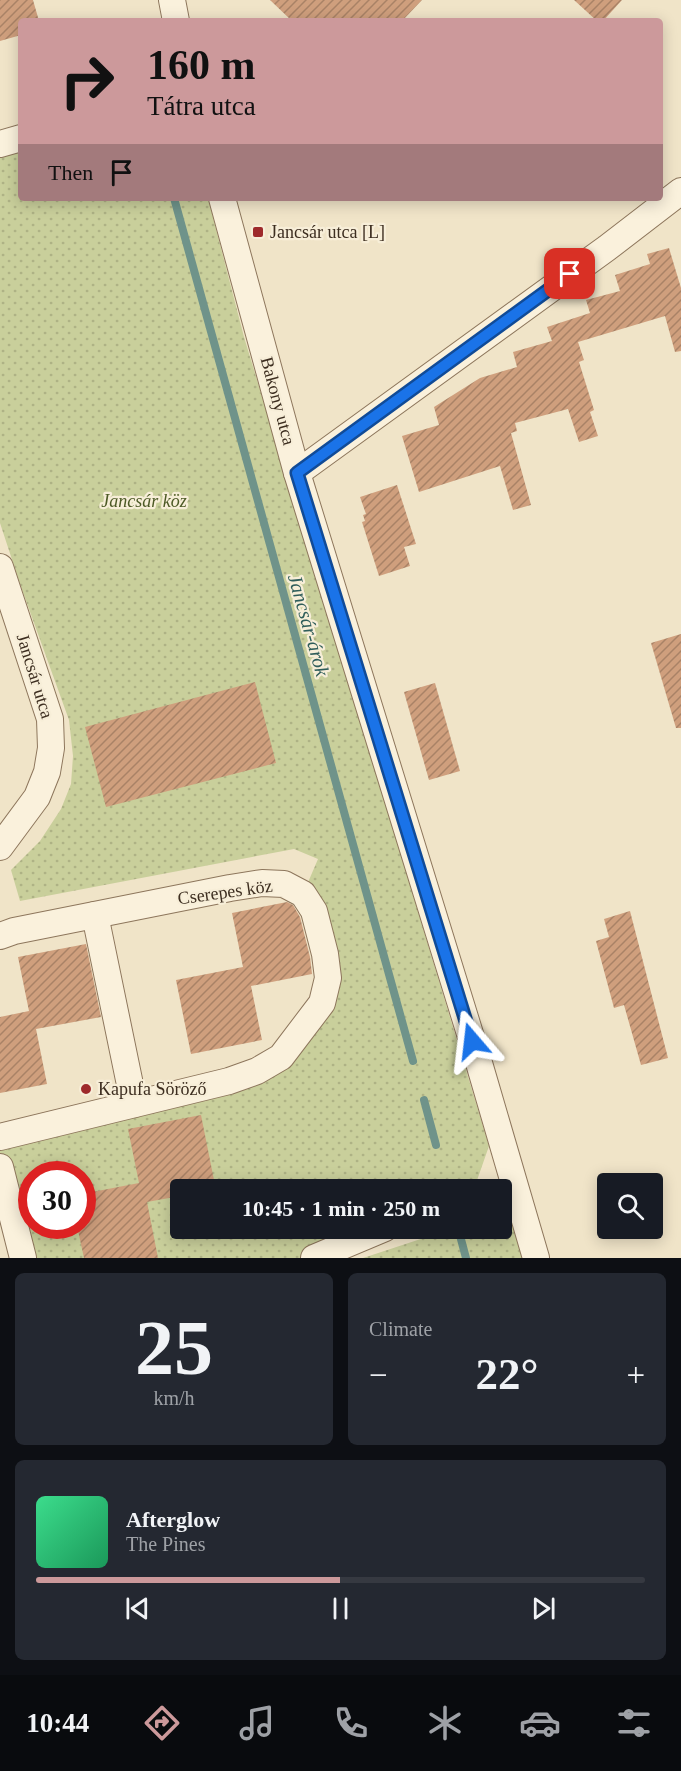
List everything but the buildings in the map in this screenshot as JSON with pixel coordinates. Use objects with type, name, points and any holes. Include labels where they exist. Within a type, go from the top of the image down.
[{"type":"street","points":[[172,0],[175,18]]},
{"type":"street","points":[[0,144],[18,139]]},
{"type":"street","points":[[297,473],[607,248],[681,191]]},
{"type":"street","name":"Bakony utca","points":[[223,201],[297,473],[505,1179]]},
{"type":"street","name":"Jancsár utca","points":[[0,567],[50,719],[51,748],[47,772],[37,797],[0,847]]},
{"type":"street","name":"Cserepes köz","points":[[0,936],[230,888],[262,883],[284,884],[303,894],[314,911],[325,954],[328,978],[322,1003],[281,1057],[257,1071],[229,1081],[0,1137]]},
{"type":"street","points":[[95,915],[134,1104]]},
{"type":"street","points":[[0,1167],[23,1258]]},
{"type":"street","name":"Bakony utca","points":[[512,1198],[536,1258]]},
{"type":"street","points":[[314,1258],[359,1239]]},
{"type":"green space","name":"Jancsár köz","points":[[18,150],[18,201],[209,201],[244,337],[489,1146],[477,1179],[170,1179],[170,1239],[361,1239],[314,1258],[23,1258],[18,1239],[96,1239],[96,1161],[18,1161],[18,1238],[0,1167],[0,1137],[257,1071],[322,1003],[303,894],[318,859],[294,849],[20,901],[11,870],[40,841],[61,809],[71,784],[73,756],[69,720],[0,523],[0,155]]},
{"type":"green space","points":[[532,1202],[547,1258],[363,1258],[421,1239],[512,1239],[512,1208]]},
{"type":"waterway","name":"Jancsár-árok","points":[[175,201],[413,1061]]},
{"type":"waterway","name":"Jancsár-árok","points":[[424,1100],[436,1145]]},
{"type":"waterway","name":"Jancsár-árok","points":[[461,1239],[466,1258]]},
{"type":"place","name":"Jancsár utca [L]","points":[[258,232]]},
{"type":"place","name":"Kapufa Söröző","points":[[86,1089]]},
{"type":"route","points":[[472,1041],[297,473],[570,274]]}]
